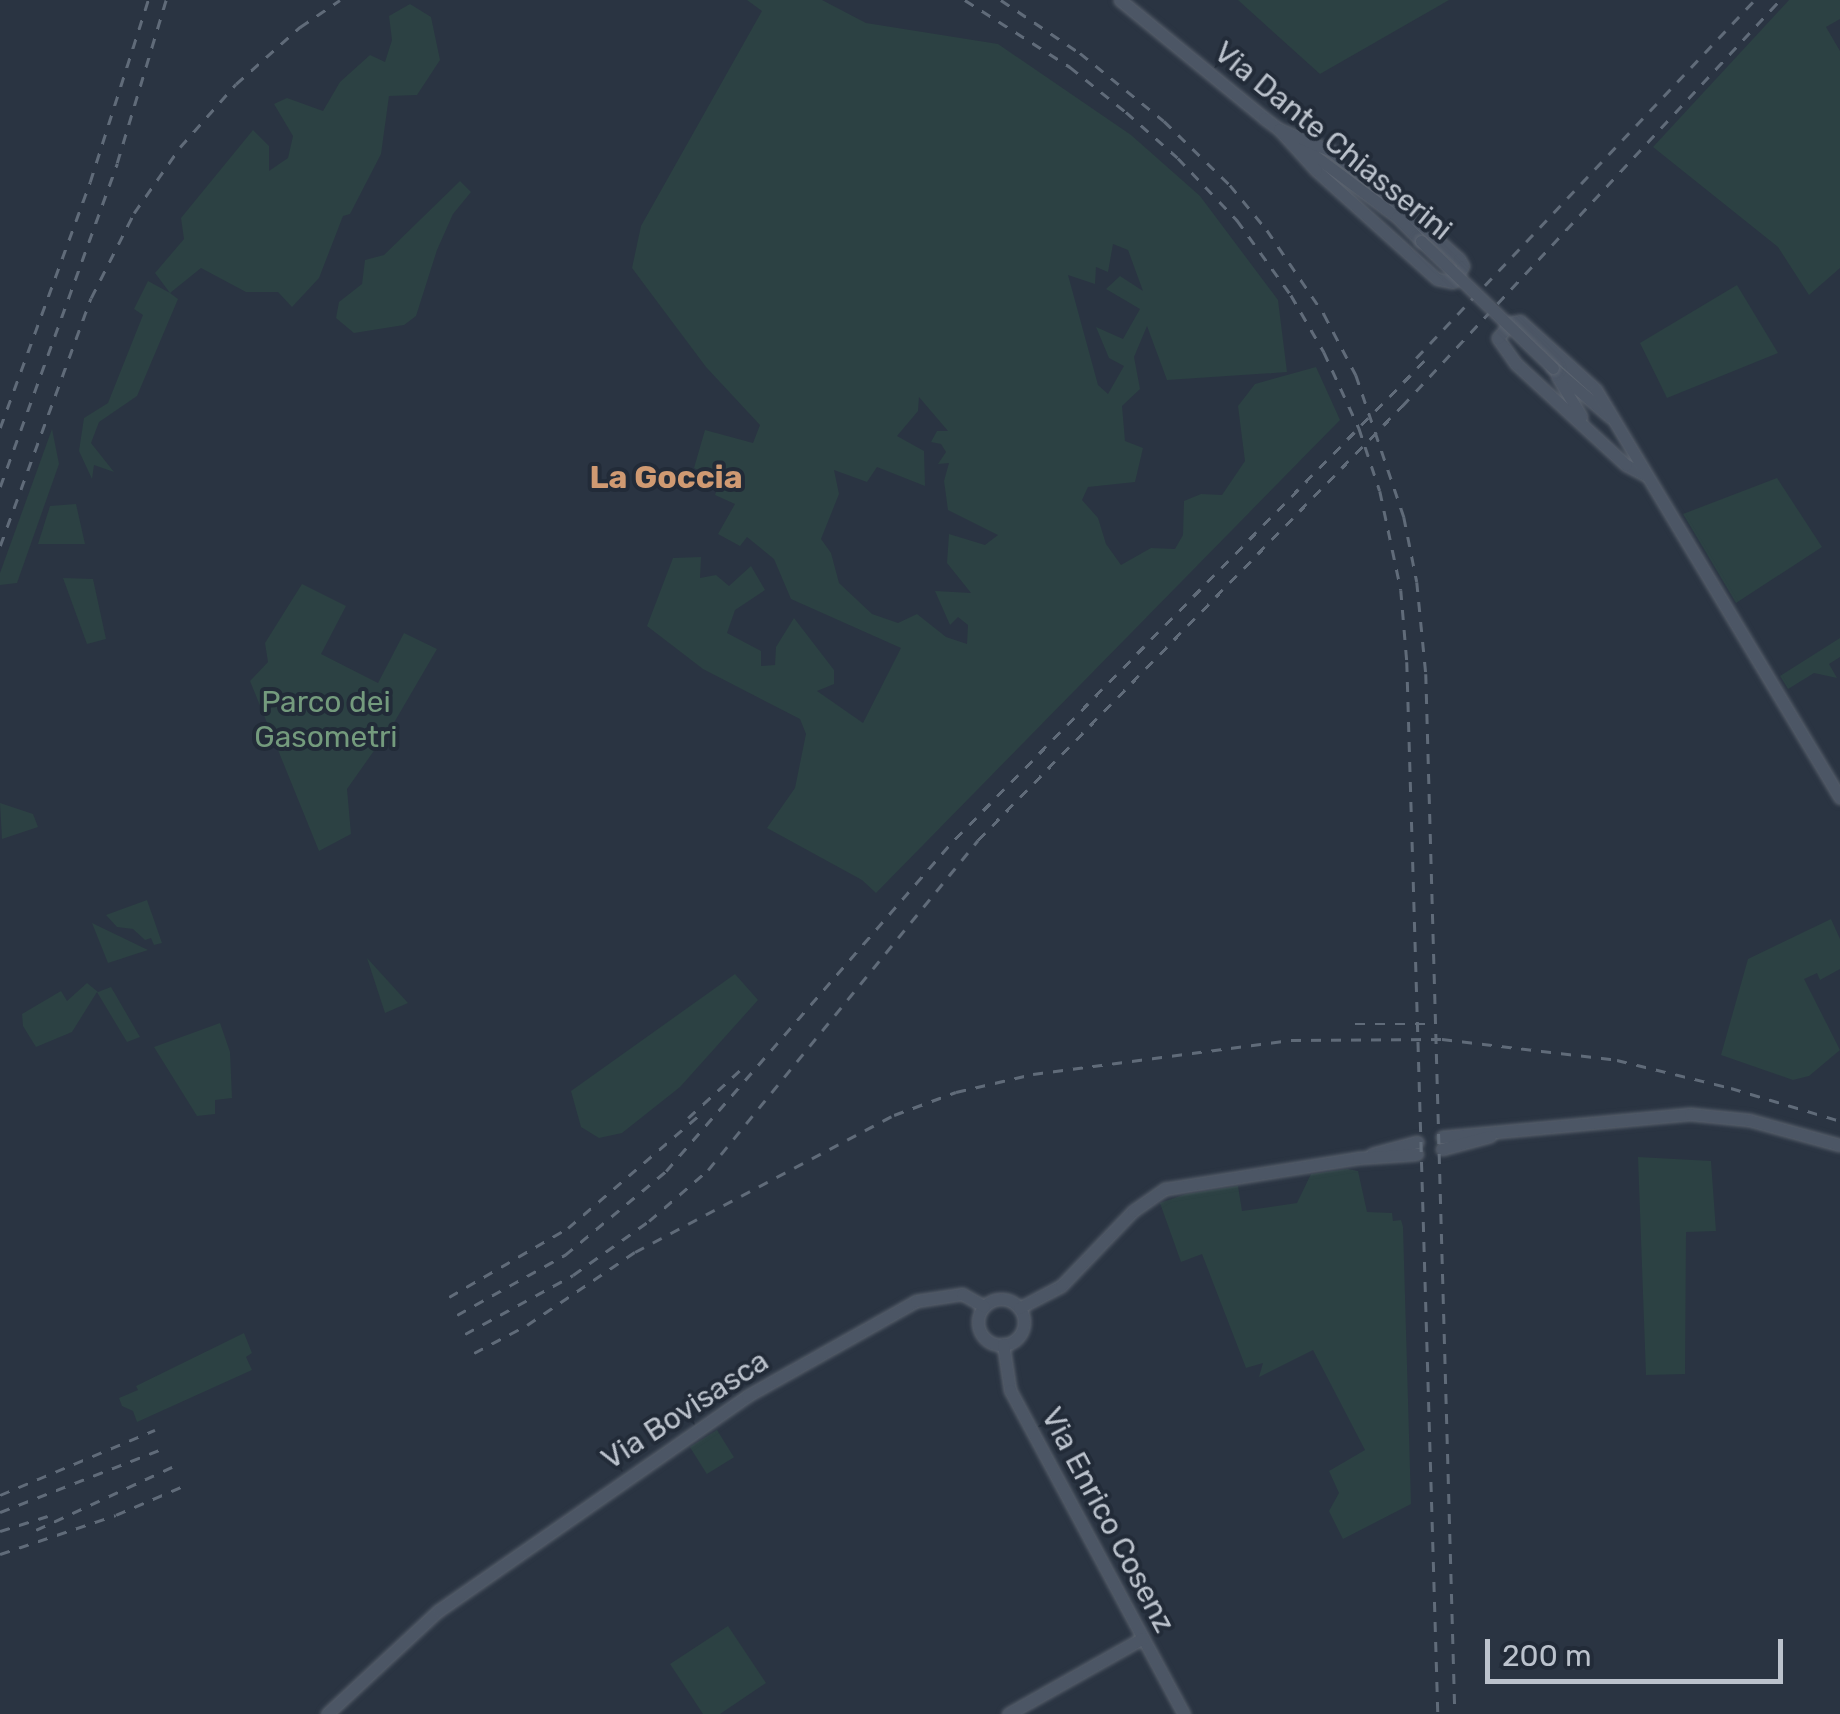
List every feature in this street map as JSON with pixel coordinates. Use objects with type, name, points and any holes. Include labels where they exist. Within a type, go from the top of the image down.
[{"type":"street","name":"Via Dante Chiasserini","points":[[1120,0],[1278,129],[1371,196],[1552,368],[1616,422],[1840,798]]},
{"type":"street","points":[[1278,129],[1331,151],[1388,195],[1459,259],[1463,266],[1453,282],[1437,279],[1316,170],[1278,129]]},
{"type":"street","points":[[1584,422],[1506,351],[1498,338],[1510,323],[1520,321],[1596,390],[1616,422],[1611,434],[1596,434]]},
{"type":"street","name":"Via Dante Chiasserini","points":[[1552,368],[1584,422],[1626,465],[1645,475]]},
{"type":"street","points":[[1442,1143],[1703,1114],[1749,1120],[1840,1145]]},
{"type":"street","points":[[1019,1308],[1061,1286],[1132,1211],[1160,1190],[1417,1148]]},
{"type":"street","name":"Via Bovisasca","points":[[335,1711],[432,1617],[706,1422],[858,1331],[935,1295],[962,1294],[984,1306]]},
{"type":"street","points":[[1005,1298],[1019,1308],[1021,1332],[1003,1344],[988,1342],[978,1318],[984,1306],[1005,1298]]},
{"type":"street","name":"Via Enrico Cosenz","points":[[1003,1344],[1010,1390],[1184,1714]]},
{"type":"street","points":[[1008,1714],[1143,1638]]},
{"type":"green space","points":[[747,0],[822,0],[866,23],[998,44],[1131,135],[1200,196],[1278,300],[1287,372],[1167,380],[1147,326],[1134,357],[1140,389],[1122,406],[1125,441],[1143,448],[1135,482],[1088,487],[1082,500],[1098,518],[1106,544],[1121,565],[1151,548],[1175,549],[1183,535],[1184,501],[1201,494],[1222,495],[1245,461],[1238,406],[1255,384],[1316,367],[1340,420],[876,893],[862,880],[767,828],[795,788],[806,734],[800,719],[703,669],[647,626],[673,558],[701,557],[700,578],[716,575],[729,586],[751,566],[765,590],[735,610],[727,633],[761,651],[761,666],[775,665],[776,647],[794,618],[834,670],[834,684],[817,691],[863,723],[901,648],[791,599],[774,559],[747,537],[740,546],[718,534],[735,504],[715,495],[720,480],[694,468],[705,430],[753,443],[760,425],[706,367],[632,268],[641,226],[762,11]],"holes":[[[1113,244],[1128,250],[1143,291],[1120,276],[1106,289],[1140,309],[1123,339],[1096,327],[1109,358],[1124,366],[1108,394],[1098,385],[1068,275],[1095,284],[1096,267],[1108,272]],[[919,397],[948,431],[937,431],[931,442],[941,444],[946,452],[938,464],[949,463],[944,481],[948,510],[998,535],[985,545],[949,534],[947,563],[971,593],[935,591],[950,625],[958,617],[968,625],[967,644],[946,637],[917,614],[898,623],[872,614],[839,583],[831,553],[821,539],[839,494],[834,470],[867,482],[877,467],[925,486],[924,451],[897,436],[918,411]]]},
{"type":"green space","points":[[1238,0],[1449,0],[1320,74]]},
{"type":"green space","points":[[1789,0],[1840,0],[1840,19],[1826,27],[1840,51],[1840,268],[1809,295],[1778,247],[1653,147]]},
{"type":"green space","points":[[410,4],[431,17],[440,60],[417,95],[389,96],[381,154],[350,214],[343,216],[319,278],[292,307],[278,292],[246,292],[201,268],[170,293],[155,273],[184,239],[181,218],[253,130],[269,146],[269,171],[288,158],[293,136],[274,104],[287,98],[323,111],[340,82],[370,55],[385,62],[392,40],[389,16]]},
{"type":"green space","points":[[460,181],[471,192],[453,214],[437,250],[416,316],[404,325],[354,333],[336,318],[339,302],[362,284],[365,260],[384,255]]},
{"type":"green space","points":[[148,281],[178,299],[137,396],[99,422],[91,443],[114,472],[94,465],[92,479],[79,451],[84,418],[108,403],[143,315],[134,309]]},
{"type":"green space","points":[[1737,285],[1778,353],[1667,398],[1640,343]]},
{"type":"green space","points":[[52,429],[59,464],[17,583],[0,585],[0,573]]},
{"type":"green space","points":[[1777,478],[1822,547],[1736,603],[1683,514]]},
{"type":"green space","points":[[76,504],[85,544],[38,544],[50,506]]},
{"type":"green space","points":[[63,578],[93,579],[106,639],[87,644]]},
{"type":"green space","name":"Parco dei Gasometri","points":[[302,584],[346,606],[321,654],[378,683],[404,633],[437,649],[395,721],[347,789],[351,834],[319,851],[250,681],[268,662],[265,643]]},
{"type":"green space","points":[[1840,638],[1840,657],[1829,664],[1837,678],[1814,673],[1788,689],[1780,676]]},
{"type":"green space","points":[[0,803],[33,814],[38,827],[2,839]]},
{"type":"green space","points":[[147,900],[162,943],[154,945],[151,938],[145,940],[133,929],[117,927],[106,915]]},
{"type":"green space","points":[[1831,919],[1840,939],[1840,969],[1820,980],[1817,973],[1804,979],[1840,1050],[1809,1076],[1793,1080],[1721,1055],[1748,959]]},
{"type":"green space","points":[[92,923],[148,950],[108,963]]},
{"type":"green space","points":[[367,958],[408,1003],[385,1013]]},
{"type":"green space","points":[[735,974],[758,1000],[680,1087],[622,1133],[599,1138],[581,1127],[571,1091]]},
{"type":"green space","points":[[87,983],[98,992],[111,987],[140,1037],[127,1042],[97,992],[72,1032],[36,1047],[23,1026],[22,1014],[61,991],[67,1001]]},
{"type":"green space","points":[[220,1023],[230,1052],[232,1098],[215,1100],[215,1114],[197,1116],[154,1047]]},
{"type":"green space","points":[[1638,1157],[1711,1161],[1716,1231],[1686,1232],[1685,1374],[1646,1375]]},
{"type":"green space","points":[[1358,1171],[1367,1212],[1392,1213],[1393,1221],[1401,1220],[1403,1227],[1411,1504],[1343,1539],[1329,1511],[1339,1493],[1329,1471],[1365,1450],[1313,1350],[1259,1377],[1263,1363],[1246,1368],[1202,1254],[1181,1262],[1160,1203],[1186,1194],[1238,1186],[1242,1211],[1297,1203],[1311,1174]]},
{"type":"green space","points":[[244,1333],[252,1353],[246,1357],[252,1370],[137,1422],[133,1411],[122,1406],[119,1398],[138,1390],[136,1386]]},
{"type":"green space","points":[[717,1430],[734,1457],[707,1474],[690,1447]]},
{"type":"green space","points":[[728,1626],[766,1683],[720,1714],[703,1714],[670,1664]]},
{"type":"railway","points":[[0,428],[90,182],[148,0]]},
{"type":"railway","points":[[0,487],[117,163],[166,0]]},
{"type":"railway","points":[[0,546],[91,298],[134,213],[180,147],[236,84],[300,27],[340,0]]},
{"type":"railway","points":[[965,0],[1070,67],[1126,112],[1178,158],[1237,220],[1291,295],[1324,352],[1359,428],[1380,491],[1401,590],[1407,662],[1438,1714]]},
{"type":"railway","points":[[1001,0],[1080,53],[1164,121],[1230,185],[1267,230],[1324,314],[1356,375],[1404,517],[1417,582],[1426,674],[1455,1714]]},
{"type":"railway","points":[[1416,358],[1754,0]]},
{"type":"railway","points":[[465,1334],[573,1275],[649,1221],[708,1170],[978,840],[1402,406],[1780,0]]},
{"type":"railway","points":[[457,1315],[565,1255],[666,1171],[955,839],[1431,354]]},
{"type":"railway","points":[[1355,1024],[1430,1024]]},
{"type":"railway","points":[[474,1353],[527,1325],[635,1252],[894,1115],[956,1092],[1033,1074],[1291,1040],[1442,1039],[1617,1060],[1731,1088],[1840,1121]]},
{"type":"railway","points":[[688,1118],[740,1070]]},
{"type":"railway","points":[[449,1297],[568,1228],[704,1111]]},
{"type":"railway","points":[[0,1495],[155,1430]]},
{"type":"railway","points":[[0,1512],[164,1448]]},
{"type":"railway","points":[[36,1530],[172,1467]]},
{"type":"railway","points":[[0,1554],[116,1515],[181,1487]]},
{"type":"railway","points":[[0,1531],[48,1516]]},
{"type":"district","name":"La Goccia","points":[[666,477]]}]
